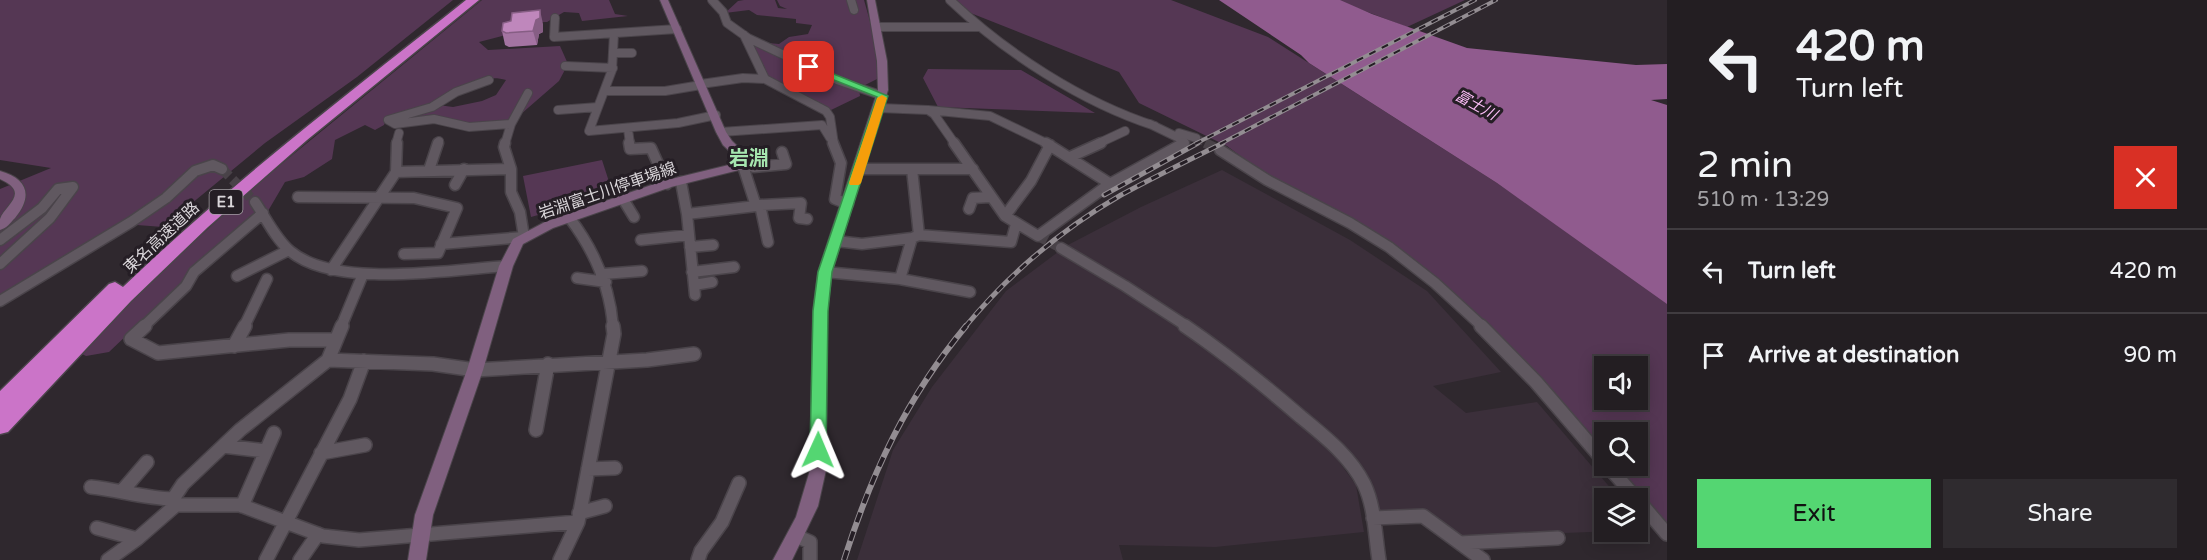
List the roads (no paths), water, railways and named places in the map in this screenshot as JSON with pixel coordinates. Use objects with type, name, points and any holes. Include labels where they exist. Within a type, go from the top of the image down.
[{"type":"highway","name":"東名高速道路","points":[[0,404],[84,318],[187,223],[285,139],[462,0]]},
{"type":"highway","name":"東名高速道路","points":[[0,426],[108,312],[201,224],[297,140],[473,0]]},
{"type":"main road","points":[[664,0],[727,143],[746,159],[745,165]]},
{"type":"main road","points":[[782,560],[807,514],[818,470],[820,311],[825,272],[881,102],[882,61],[871,0]]},
{"type":"main road","name":"岩淵富士川停車場線","points":[[417,560],[424,515],[475,370],[506,266],[511,253],[524,237],[569,218],[667,184],[745,165]]},
{"type":"main road","points":[[0,175],[12,179],[18,185],[20,200],[10,216],[0,226]]},
{"type":"street","points":[[712,0],[723,12],[727,23],[744,35],[881,102],[928,111],[990,116],[1050,145],[1109,183]]},
{"type":"street","points":[[851,0],[854,10]]},
{"type":"street","points":[[928,111],[939,120],[990,198],[1005,216],[1038,236],[1109,183],[1150,159],[1184,144],[1184,140],[1108,106],[1048,75],[978,27],[950,0]]},
{"type":"street","points":[[555,18],[554,37],[677,29]]},
{"type":"street","points":[[876,27],[978,27]]},
{"type":"street","points":[[614,34],[613,68],[598,107],[598,115],[589,131],[678,123],[716,115]]},
{"type":"street","points":[[744,35],[765,79]]},
{"type":"street","points":[[614,53],[632,53]]},
{"type":"street","points":[[565,66],[613,68]]},
{"type":"street","points":[[605,91],[665,91],[743,78],[765,79],[826,111],[830,117],[832,140]]},
{"type":"street","points":[[489,80],[456,92],[432,107],[396,116],[389,122],[403,124],[434,119],[469,128],[511,124]]},
{"type":"street","points":[[441,244],[524,237],[520,212],[511,192],[511,169],[504,147],[511,124],[528,93]]},
{"type":"street","points":[[558,110],[598,107]]},
{"type":"street","points":[[1149,124],[1196,138]]},
{"type":"street","points":[[722,132],[822,125],[832,140],[841,162],[835,199],[848,204]]},
{"type":"street","points":[[628,129],[630,149],[651,148],[667,184]]},
{"type":"street","points":[[1070,158],[1125,131]]},
{"type":"street","points":[[331,270],[396,172],[397,153],[394,146],[399,133]]},
{"type":"street","points":[[429,170],[439,141]]},
{"type":"street","points":[[1005,216],[1031,181],[1050,145]]},
{"type":"street","points":[[1220,150],[1246,168],[1362,230],[1409,261],[1484,328],[1522,366],[1594,450]]},
{"type":"street","points":[[745,165],[754,167],[786,164],[782,152]]},
{"type":"street","points":[[0,301],[130,222],[166,198],[195,171],[213,165],[222,169]]},
{"type":"street","points":[[745,165],[768,242]]},
{"type":"street","points":[[455,185],[464,169]]},
{"type":"street","points":[[396,172],[511,169]]},
{"type":"street","points":[[859,169],[973,169]]},
{"type":"street","points":[[900,279],[916,237],[912,169]]},
{"type":"street","points":[[681,182],[687,214],[694,290],[712,282]]},
{"type":"street","points":[[0,240],[42,208],[58,189],[73,187],[50,218],[0,264]]},
{"type":"street","points":[[791,203],[793,193]]},
{"type":"street","points":[[298,196],[433,201],[458,208],[438,253],[404,254]]},
{"type":"street","points":[[969,209],[973,198],[990,198]]},
{"type":"street","points":[[623,199],[634,217]]},
{"type":"street","points":[[255,202],[289,250],[312,264],[331,270],[363,274],[506,266]]},
{"type":"street","points":[[687,214],[758,205],[801,203],[799,218],[807,219]]},
{"type":"street","points":[[263,213],[194,272],[186,286],[131,339],[158,353],[289,340],[335,340]]},
{"type":"street","points":[[560,560],[579,517],[611,362],[614,334],[613,312],[604,278],[591,245],[569,218]]},
{"type":"street","points":[[836,241],[862,244],[916,237],[1011,242],[1016,224]]},
{"type":"street","points":[[640,240],[689,235]]},
{"type":"street","points":[[690,247],[713,245]]},
{"type":"street","points":[[1061,248],[1211,343],[1280,398],[1339,450],[1356,470],[1365,486],[1373,518],[1379,560]]},
{"type":"street","points":[[237,276],[289,250]]},
{"type":"street","points":[[692,272],[734,267]]},
{"type":"street","points":[[577,278],[604,278],[642,271]]},
{"type":"street","points":[[825,272],[900,279],[970,292]]},
{"type":"street","points":[[108,560],[137,539],[175,502],[183,484],[223,446],[293,386],[328,360],[363,274]]},
{"type":"street","points":[[234,345],[255,309],[267,279]]},
{"type":"street","points":[[328,360],[434,364],[475,370],[647,360],[694,354]]},
{"type":"street","points":[[266,560],[287,524],[350,399],[364,361]]},
{"type":"street","points":[[536,430],[548,364]]},
{"type":"street","points":[[242,506],[274,433]]},
{"type":"street","points":[[321,453],[365,445]]},
{"type":"street","points":[[223,446],[266,451]]},
{"type":"street","points":[[123,490],[147,462]]},
{"type":"street","points":[[588,469],[615,468]]},
{"type":"street","points":[[1617,476],[1627,488]]},
{"type":"street","points":[[698,560],[701,551],[722,522],[739,483]]},
{"type":"street","points":[[91,487],[123,490],[175,502],[242,506],[318,534],[359,540],[389,539],[579,517],[605,506]]},
{"type":"street","points":[[1648,512],[1667,534]]},
{"type":"street","points":[[1373,518],[1423,516],[1483,560]]},
{"type":"street","points":[[97,528],[137,539]]},
{"type":"street","points":[[300,560],[318,534]]},
{"type":"street","points":[[796,536],[810,542],[810,560]]},
{"type":"street","points":[[1460,543],[1558,538]]},
{"type":"water","name":"富士川","points":[[1219,0],[1340,0],[1467,48],[1636,65],[1667,64],[1667,99],[1651,100],[1667,105],[1667,304],[1497,183],[1309,63],[1301,55]]},
{"type":"tunnel","points":[[1196,138],[1208,144]]},
{"type":"tunnel","points":[[1205,143],[1220,150]]},
{"type":"tunnel","points":[[222,169],[255,202]]},
{"type":"tunnel","points":[[1038,236],[1061,248]]},
{"type":"railway","points":[[1195,144],[1475,0]]},
{"type":"railway","points":[[1220,144],[1496,0]]},
{"type":"railway","points":[[1104,195],[1198,143]]},
{"type":"railway","points":[[965,327],[999,289],[1037,254],[1099,208],[1223,143]]},
{"type":"railway","points":[[844,560],[867,496],[893,437],[926,380],[966,326]]},
{"type":"district","name":"岩淵","points":[[749,158]]}]
